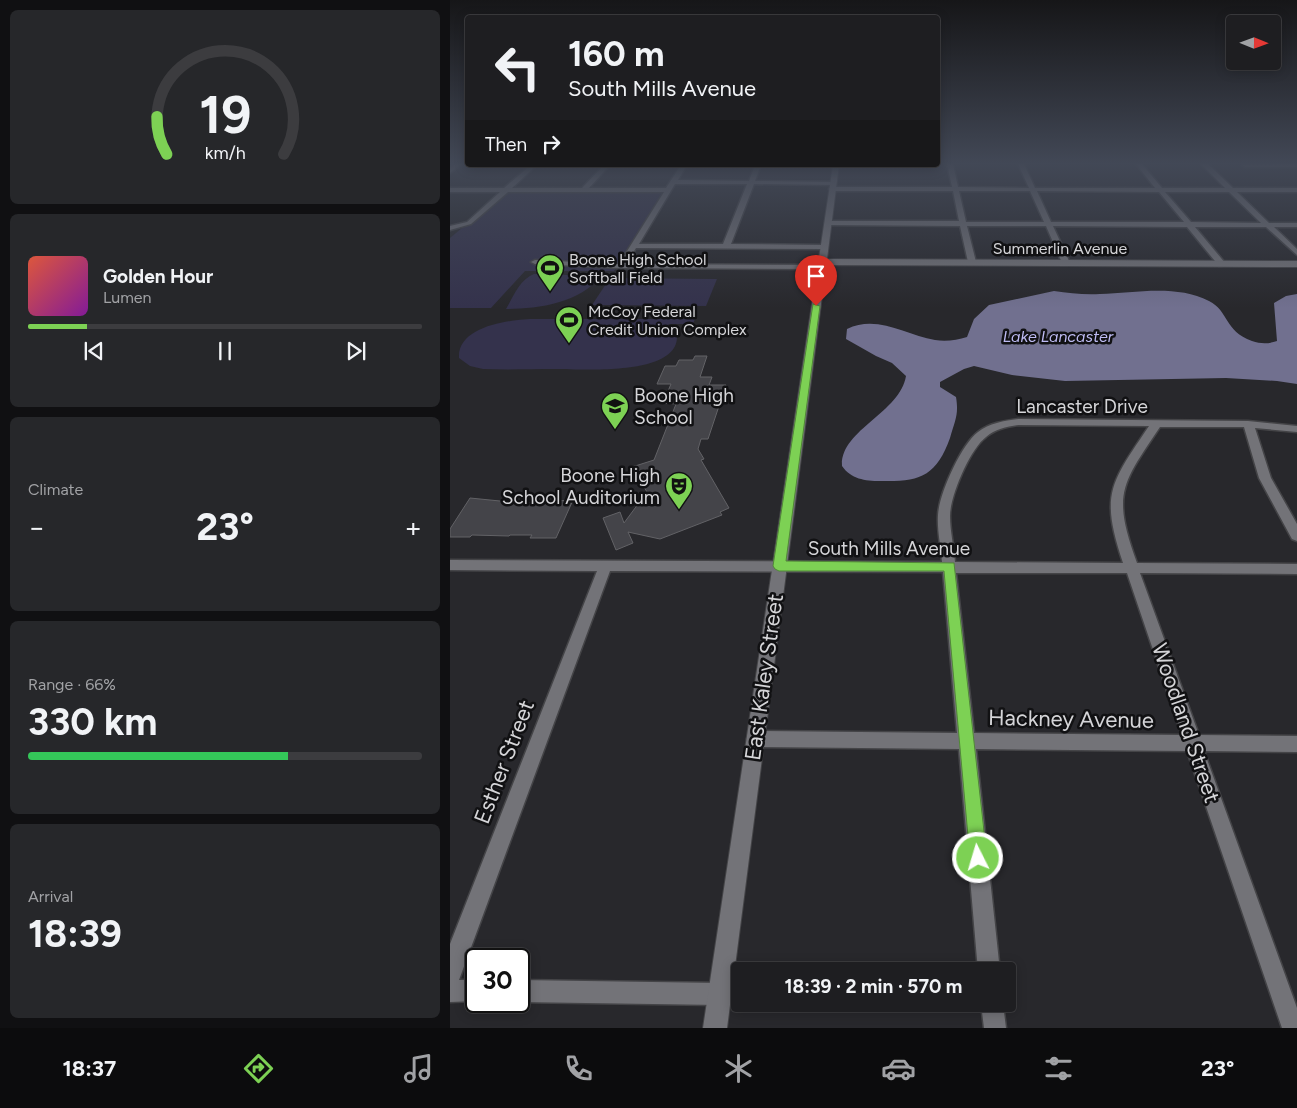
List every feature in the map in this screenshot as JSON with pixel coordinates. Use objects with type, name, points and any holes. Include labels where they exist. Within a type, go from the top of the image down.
[{"type":"street","points":[[450,228],[459,227],[469,222],[481,212]]},
{"type":"street","points":[[621,266],[654,212]]},
{"type":"street","points":[[726,247],[740,212]]},
{"type":"street","name":"East Kaley Street","points":[[714,1028],[829,212]]},
{"type":"street","points":[[960,212],[972,262]]},
{"type":"street","points":[[1043,212],[1066,263]]},
{"type":"street","points":[[1178,212],[1222,264]]},
{"type":"street","points":[[1254,212],[1297,253]]},
{"type":"street","points":[[828,223],[1297,225]]},
{"type":"street","points":[[632,246],[824,247]]},
{"type":"street","name":"Summerlin Avenue","points":[[535,262],[621,266],[972,262],[1297,264]]},
{"type":"street","name":"Lancaster Drive","points":[[988,962],[944,515],[947,497],[968,447],[977,437],[1003,424],[1018,422],[1248,424],[1297,429]]},
{"type":"street","name":"Woodland Street","points":[[1157,423],[1123,477],[1117,490],[1116,504],[1119,532],[1294,1028]]},
{"type":"street","points":[[1248,424],[1265,478],[1297,536]]},
{"type":"street","name":"South Mills Avenue","points":[[450,565],[1297,569]]},
{"type":"street","name":"Esther Street","points":[[450,975],[605,567]]},
{"type":"street","name":"Hackney Avenue","points":[[755,739],[1297,744]]},
{"type":"street","points":[[450,991],[465,991]]},
{"type":"street","points":[[530,992],[719,994]]},
{"type":"street","points":[[993,1012],[995,1028]]},
{"type":"shaded area","points":[[485,212],[651,212],[614,271],[525,271],[491,308],[450,308],[450,238],[462,228],[473,223]]},
{"type":"shaded area","name":"Boone High School Softball Field","points":[[534,274],[601,276],[582,293],[558,303],[531,308],[506,309],[521,284]]},
{"type":"shaded area","points":[[610,278],[717,279],[706,306],[592,305]]},
{"type":"shaded area","name":"McCoy Federal Credit Union Complex","points":[[695,319],[693,324],[668,324],[677,335],[674,349],[663,358],[627,368],[586,370],[483,369],[470,366],[459,358],[461,347],[467,338],[477,331],[514,320]]},
{"type":"water","name":"Lake Lancaster","points":[[1054,291],[1094,294],[1169,291],[1196,296],[1215,305],[1231,327],[1243,337],[1255,342],[1264,343],[1277,341],[1274,303],[1286,296],[1297,294],[1297,384],[1226,378],[1065,381],[1012,375],[974,366],[964,369],[940,382],[940,387],[956,397],[957,413],[945,451],[932,469],[916,478],[874,481],[854,476],[842,466],[844,453],[850,442],[893,401],[901,389],[906,376],[892,363],[846,339],[847,329],[858,325],[880,325],[935,340],[955,340],[967,337],[974,319],[989,305]]},
{"type":"building","points":[[695,356],[707,356],[700,377],[712,377],[709,385],[726,385],[708,439],[701,439],[698,449],[704,459],[701,460],[729,508],[720,512],[722,515],[660,539],[628,532],[633,543],[616,550],[603,518],[620,512],[624,523],[647,492],[632,467],[654,460],[676,404],[663,403],[671,384],[657,384],[665,366],[676,366],[679,360],[693,360]]},
{"type":"building","points":[[470,498],[520,503],[573,500],[556,538],[530,538],[532,535],[450,537],[450,529]]},
{"type":"place","name":"Boone High School Softball Field","points":[[550,292]]},
{"type":"place","name":"McCoy Federal Credit Union Complex","points":[[569,344]]},
{"type":"place","name":"Boone High School","points":[[615,430]]},
{"type":"place","name":"Boone High School Auditorium","points":[[679,510]]},
{"type":"route","points":[[816,306],[779,566],[950,567],[978,858]]}]
